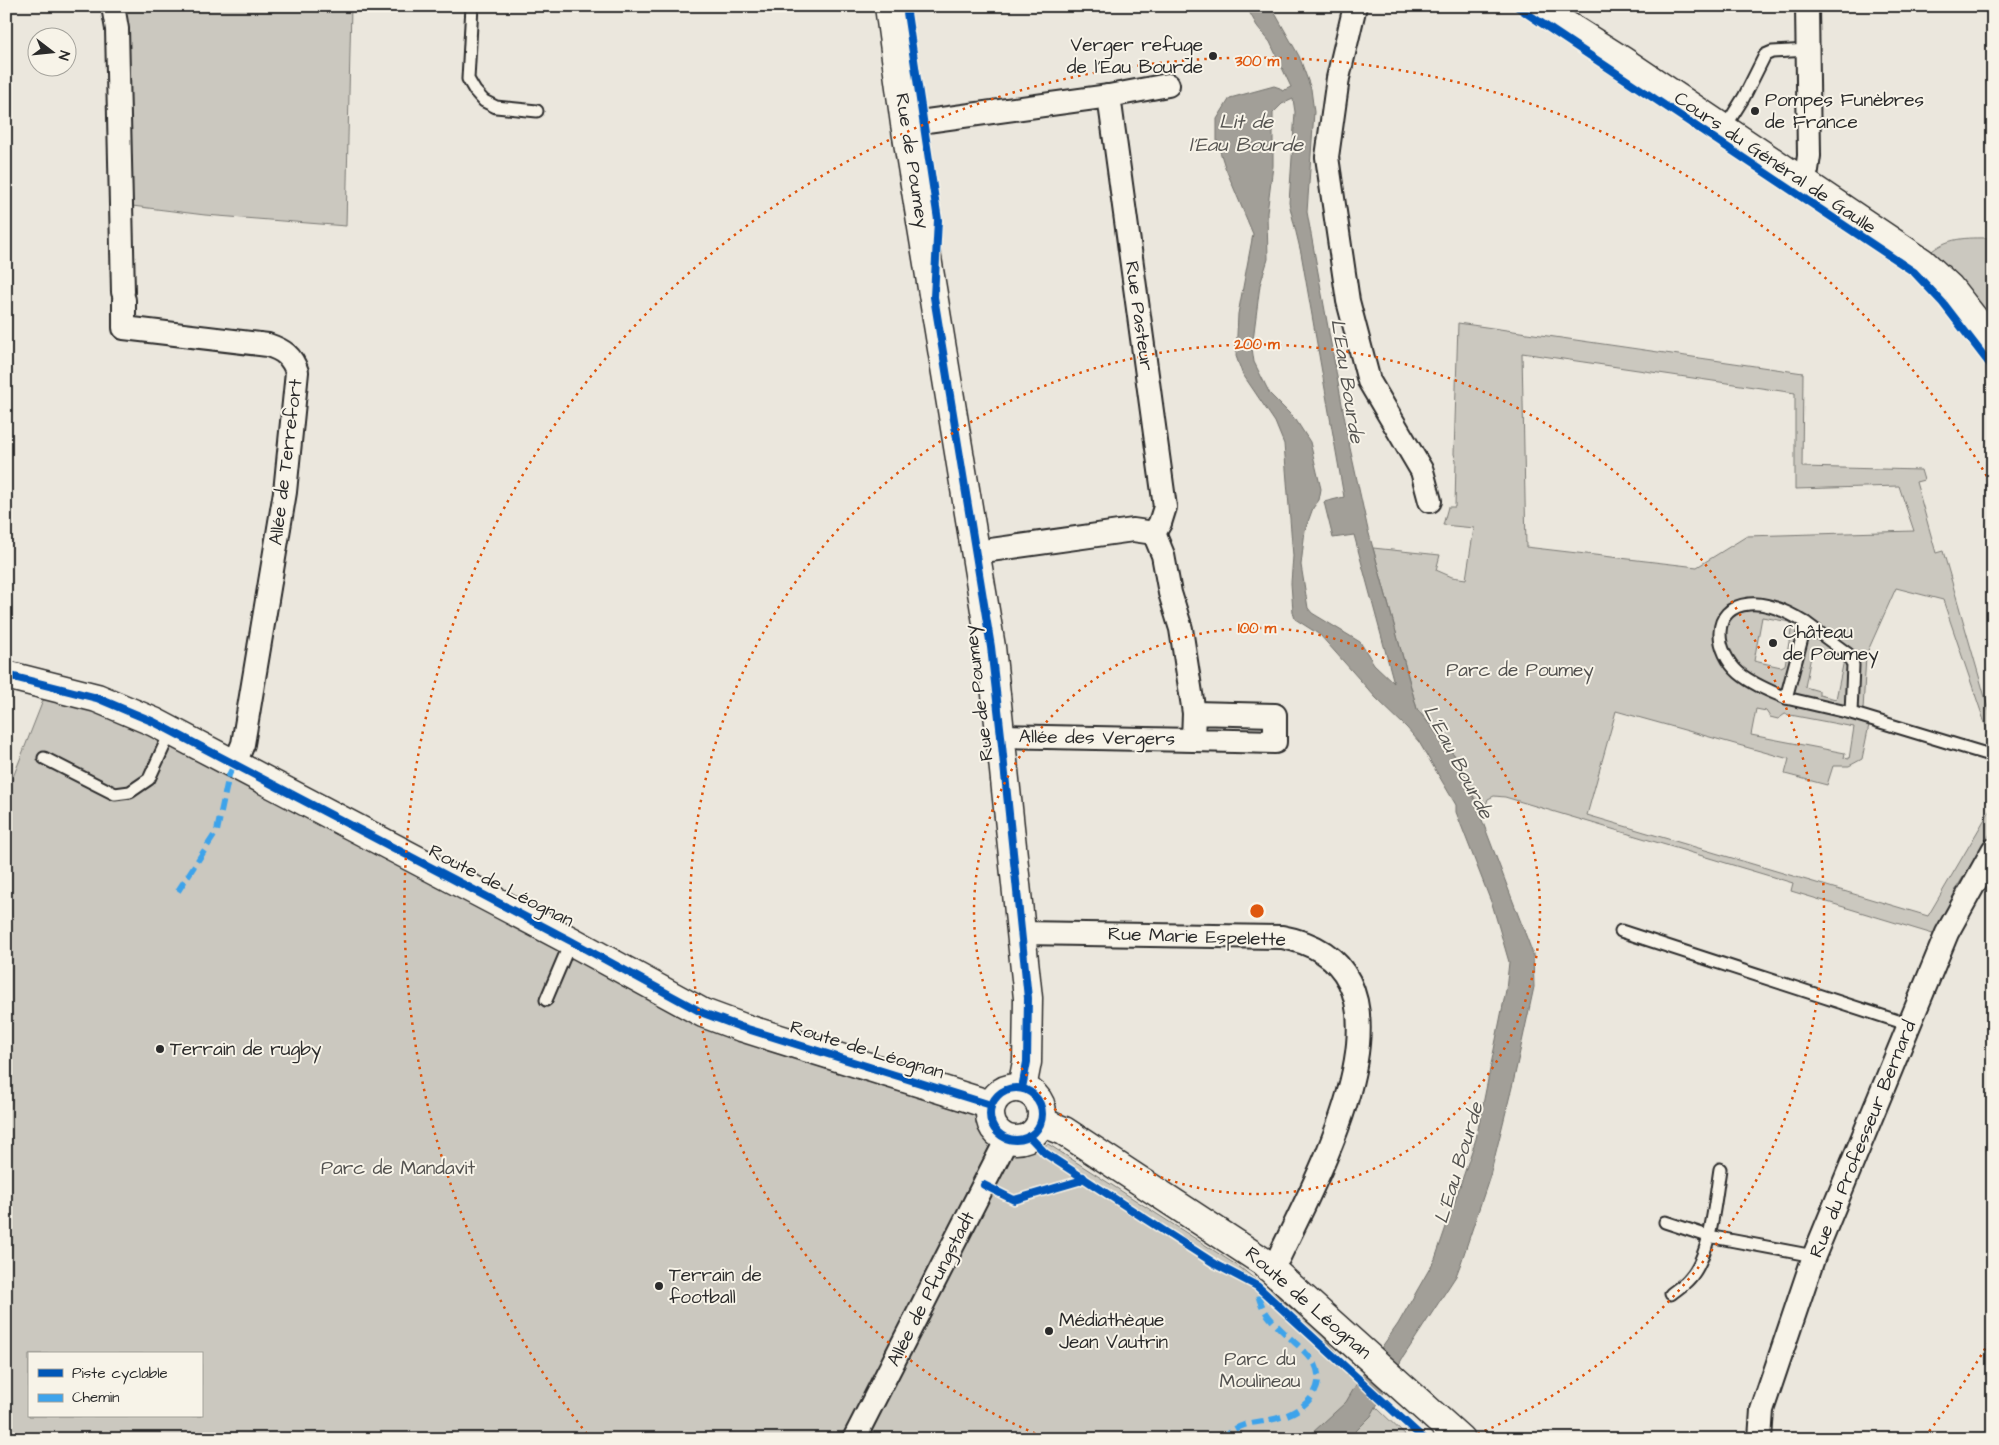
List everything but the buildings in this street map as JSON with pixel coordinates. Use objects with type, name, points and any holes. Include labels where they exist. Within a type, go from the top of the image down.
[{"type":"street","name":"Allée de Terrefort","points":[[113,6],[116,29],[124,328],[268,345],[285,352],[295,364],[297,372],[285,492],[243,744],[235,763]]},
{"type":"street","name":"Rue de Poumey","points":[[888,6],[905,124],[991,647],[1028,998],[1026,1075],[1022,1088]]},
{"type":"street","points":[[1355,6],[1338,78],[1327,157],[1348,301],[1369,381],[1422,472],[1430,501]]},
{"type":"street","name":"Cours du Général de Gaulle","points":[[1536,6],[1623,61],[1922,262],[1949,287],[1993,343]]},
{"type":"street","points":[[1802,180],[1808,163],[1809,50],[1807,6]]},
{"type":"street","points":[[905,124],[1110,96],[1168,85]]},
{"type":"street","name":"Rue Pasteur","points":[[1110,96],[1165,506],[1154,534]]},
{"type":"street","points":[[976,552],[1133,530],[1154,534],[1163,555],[1170,593],[1181,628],[1194,713]]},
{"type":"street","name":"Route de Léognan","points":[[6,675],[97,698],[129,710],[235,763],[571,940],[703,1012],[741,1028],[990,1105]]},
{"type":"street","name":"Allée des Vergers","points":[[1001,736],[1275,742],[1276,715],[1194,713],[1193,740]]},
{"type":"street","name":"Rue du Professeur Bernard","points":[[1760,1439],[1762,1410],[1814,1256],[1947,933],[1993,850]]},
{"type":"street","name":"Rue Marie Espelette","points":[[1021,933],[1282,937],[1303,941],[1321,948],[1333,959],[1351,986],[1357,1003],[1358,1033],[1354,1080],[1333,1145],[1279,1257],[1270,1267]]},
{"type":"street","points":[[1022,1088],[1037,1097],[1041,1105],[1040,1122],[1029,1136],[1014,1140],[1007,1139],[1000,1135],[990,1121],[990,1105],[994,1098],[1007,1089],[1022,1088]]},
{"type":"street","name":"Route de Léognan","points":[[1040,1122],[1072,1136],[1239,1244],[1270,1267],[1460,1439]]},
{"type":"street","name":"Allée de Pfungstadt","points":[[854,1439],[1007,1139]]},
{"type":"lane","points":[[472,6],[468,79],[475,91],[484,100],[496,107],[537,112]]},
{"type":"lane","points":[[1724,129],[1744,97],[1765,55],[1772,52],[1809,50]]},
{"type":"lane","points":[[1851,713],[1853,665],[1848,654],[1806,623],[1779,609],[1762,604],[1749,604],[1734,608],[1723,617],[1719,632],[1720,645],[1728,661],[1739,673],[1764,688],[1786,698],[1851,713],[1993,756]]},
{"type":"lane","points":[[1786,698],[1806,623]]},
{"type":"lane","points":[[44,758],[115,794],[130,792],[148,778],[171,731]]},
{"type":"lane","points":[[1621,930],[1910,1025]]},
{"type":"lane","points":[[546,1000],[571,940]]},
{"type":"lane","points":[[1671,1294],[1690,1279],[1700,1260],[1708,1236],[1720,1169]]},
{"type":"lane","points":[[1665,1222],[1708,1236],[1814,1256]]},
{"type":"green space","points":[[123,6],[351,6],[346,226],[205,215],[132,206],[128,32]]},
{"type":"green space","points":[[1993,238],[1993,322],[1932,251],[1953,240]]},
{"type":"green space","name":"Parc de Poumey","points":[[1458,323],[1803,373],[1802,467],[1921,470],[1924,480],[1916,482],[1936,553],[1943,551],[1993,725],[1993,747],[1943,600],[1896,588],[1866,655],[1863,710],[1871,715],[1862,759],[1849,766],[1833,766],[1827,785],[1785,774],[1789,759],[1616,711],[1587,815],[1928,916],[1993,805],[1993,829],[1957,887],[1936,935],[1791,891],[1793,883],[1505,797],[1494,796],[1488,799],[1482,817],[1460,762],[1417,709],[1373,548],[1440,555],[1436,570],[1452,577],[1466,579],[1474,528],[1443,525],[1448,507],[1455,507],[1456,460],[1454,454]],"holes":[[[1522,353],[1795,393],[1795,489],[1899,486],[1914,531],[1747,536],[1697,567],[1526,547]],[[1762,617],[1790,622],[1792,625],[1785,665],[1781,667],[1754,661]],[[1812,651],[1844,660],[1836,699],[1819,695],[1819,691],[1805,687]],[[1756,709],[1766,711],[1770,717],[1778,719],[1785,714],[1854,727],[1849,759],[1844,758],[1845,753],[1751,735]]]},
{"type":"green space","name":"Parc de Mandavit","points":[[46,693],[108,711],[729,1036],[974,1113],[976,1121],[989,1142],[1010,1154],[1023,1154],[1048,1144],[1241,1268],[1315,1327],[1350,1367],[1376,1407],[1409,1439],[6,1439],[6,795]]},
{"type":"water","name":"Lit de l'Eau Bourde","points":[[1246,6],[1271,6],[1299,56],[1311,89],[1314,112],[1307,212],[1350,448],[1368,530],[1417,709],[1460,762],[1533,954],[1534,987],[1514,1079],[1490,1176],[1461,1263],[1456,1276],[1402,1359],[1371,1416],[1348,1439],[1288,1439],[1311,1434],[1346,1402],[1360,1378],[1398,1324],[1435,1259],[1476,1139],[1506,990],[1509,962],[1493,907],[1456,812],[1456,805],[1419,742],[1376,698],[1320,635],[1295,619],[1293,612],[1291,583],[1293,556],[1284,444],[1275,422],[1242,373],[1236,356],[1238,314],[1253,234],[1225,167],[1217,142],[1217,119],[1230,98],[1274,86],[1282,91],[1291,87],[1270,42],[1257,26]],"holes":[[[1293,99],[1295,112],[1289,203],[1301,253],[1344,497],[1324,502],[1333,538],[1354,535],[1394,683],[1374,664],[1360,642],[1312,613],[1308,608],[1301,565],[1305,530],[1313,508],[1319,500],[1321,489],[1310,442],[1296,420],[1270,394],[1254,362],[1252,348],[1260,285],[1268,259],[1267,213],[1273,166],[1273,113],[1282,104]]]},
{"type":"marked path","points":[[178,891],[217,831],[229,775],[235,763]]},
{"type":"marked path","points":[[1220,1439],[1243,1425],[1290,1414],[1312,1397],[1318,1382],[1315,1364],[1271,1319],[1259,1298],[1257,1286]]},
{"type":"cycle path","points":[[906,6],[938,220],[934,297],[991,647],[1001,736],[1028,998],[1027,1062],[1022,1088]]},
{"type":"cycle path","points":[[1516,6],[1914,272],[1943,303],[1993,368]]},
{"type":"cycle path","points":[[6,675],[97,698],[154,722],[571,941],[703,1013],[741,1027],[991,1105]]},
{"type":"cycle path","points":[[1011,1088],[1021,1088],[1035,1095],[1042,1109],[1042,1114],[1042,1119],[1035,1133],[1021,1140],[1011,1140],[1001,1136],[994,1129],[990,1119],[990,1109],[994,1099],[1001,1092],[1011,1088]]},
{"type":"cycle path","points":[[1029,1136],[1045,1153],[1217,1265],[1257,1286],[1424,1439]]},
{"type":"cycle path","points":[[984,1185],[1014,1200],[1079,1181],[1083,1177]]},
{"type":"place","name":"Verger refuge de l'Eau Bourde","points":[[1213,56]]},
{"type":"place","name":"Pompes Funèbres de France","points":[[1755,111]]},
{"type":"place","name":"Château de Poumey","points":[[1773,643]]},
{"type":"place","name":"Terrain de rugby","points":[[160,1049]]},
{"type":"place","name":"Terrain de football","points":[[659,1286]]},
{"type":"place","name":"Médiathèque Jean Vautrin","points":[[1049,1331]]},
{"type":"water label","name":"L'Eau Bourde","points":[[1347,381]]},
{"type":"water label","name":"L'Eau Bourde","points":[[1458,762]]},
{"type":"water label","name":"L'Eau Bourde","points":[[1459,1163]]},
{"type":"park label","name":"Parc du Moulineau","points":[[1260,1370]]}]
